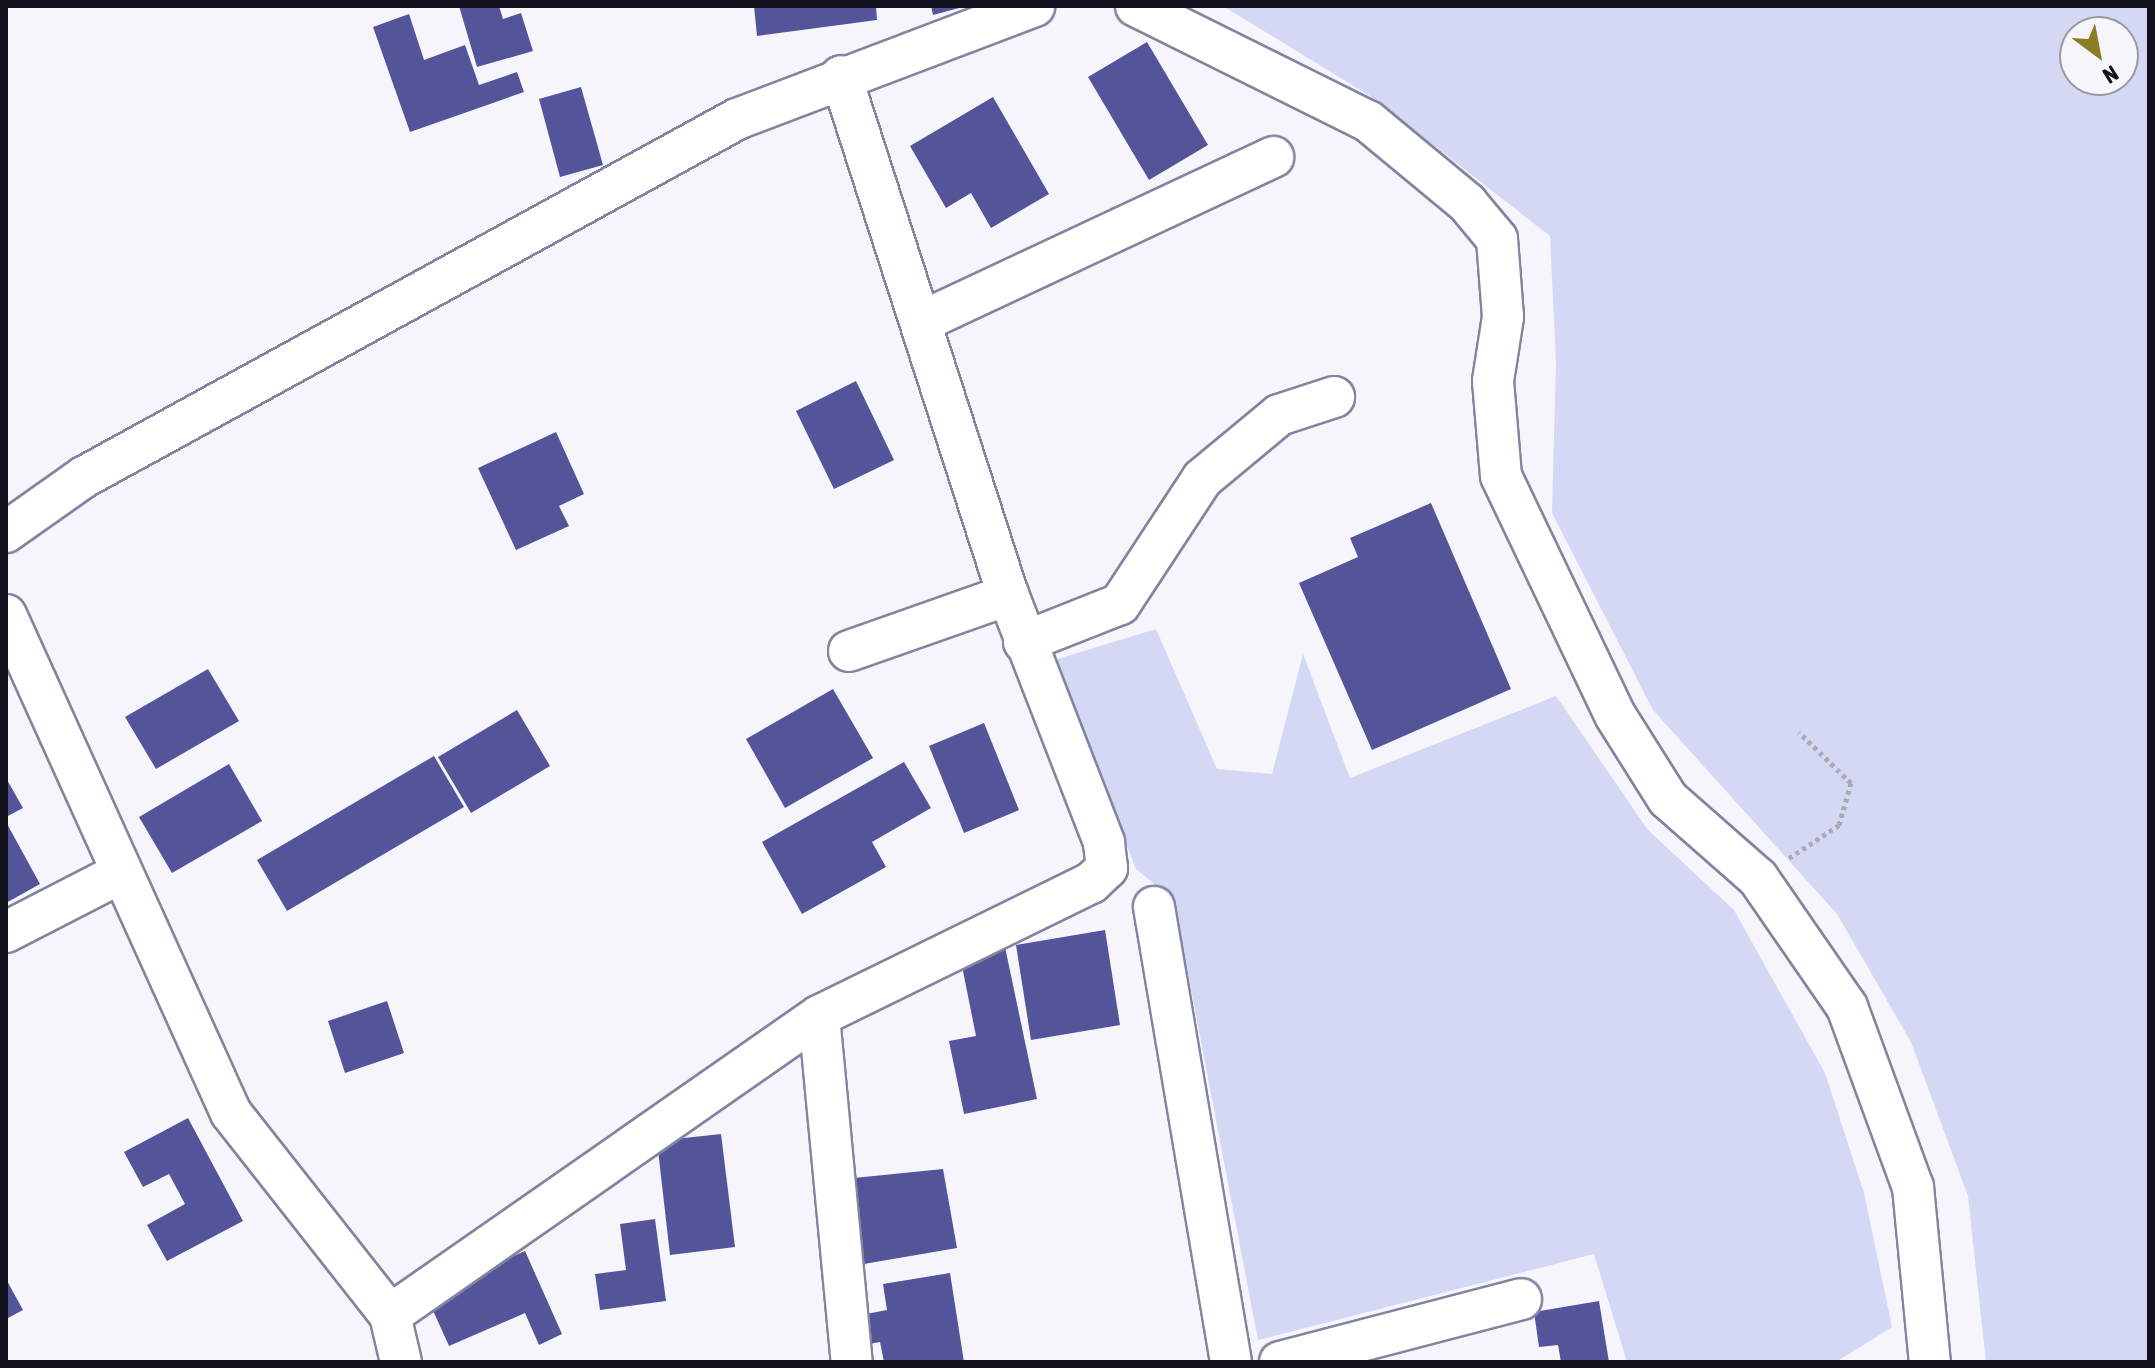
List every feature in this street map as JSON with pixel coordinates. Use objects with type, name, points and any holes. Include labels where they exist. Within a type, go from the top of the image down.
[{"type":"street","points":[[6,532],[84,477],[723,127],[841,76],[1034,6]]},
{"type":"street","points":[[1136,6],[1368,121],[1467,203],[1497,239],[1503,317],[1493,381],[1501,476],[1622,727],[1668,799],[1758,878],[1847,1007],[1913,1187],[1930,1362]]},
{"type":"street","points":[[390,1315],[819,1016],[1091,883],[1107,868],[1104,842],[1008,595],[841,76]]},
{"type":"street","points":[[921,322],[1273,157]]},
{"type":"street","points":[[1024,642],[1120,604],[1202,479],[1279,415],[1334,397]]},
{"type":"street","points":[[849,651],[1008,595]]},
{"type":"street","points":[[6,615],[231,1113],[390,1315],[401,1362]]},
{"type":"street","points":[[6,932],[121,873]]},
{"type":"street","points":[[1154,907],[1231,1362]]},
{"type":"street","points":[[819,1016],[852,1362]]},
{"type":"street","points":[[1280,1362],[1521,1299]]},
{"type":"path","points":[[1758,878],[1839,825],[1851,783],[1799,732]]},
{"type":"shaded area","points":[[1223,6],[2149,6],[2149,1362],[1986,1362],[1968,1196],[1911,1042],[1837,914],[1653,710],[1552,513],[1556,363],[1550,236],[1373,98]]},
{"type":"shaded area","points":[[1156,629],[1217,769],[1272,774],[1303,654],[1350,778],[1556,696],[1648,830],[1734,910],[1825,1073],[1864,1193],[1892,1327],[1836,1362],[1627,1362],[1594,1254],[1258,1340],[1174,900],[1136,869],[1054,660]]},
{"type":"building","points":[[459,6],[499,6],[503,19],[521,13],[533,51],[477,67]]},
{"type":"building","points":[[754,6],[876,6],[877,20],[757,36]]},
{"type":"building","points":[[931,6],[962,6],[963,7],[933,15]]},
{"type":"building","points":[[409,14],[424,60],[465,45],[479,85],[517,72],[524,92],[410,132],[373,27]]},
{"type":"building","points":[[1147,42],[1208,145],[1149,180],[1088,77]]},
{"type":"building","points":[[581,87],[603,165],[560,177],[539,99]]},
{"type":"building","points":[[993,97],[1049,194],[991,228],[971,193],[946,208],[910,146]]},
{"type":"building","points":[[856,381],[894,460],[834,489],[796,411]]},
{"type":"building","points":[[556,432],[584,494],[559,506],[569,526],[516,550],[478,468]]},
{"type":"building","points":[[1431,503],[1511,689],[1372,750],[1299,583],[1358,557],[1350,538]]},
{"type":"building","points":[[208,669],[239,721],[156,769],[125,717]]},
{"type":"building","points":[[833,689],[873,758],[785,808],[746,739]]},
{"type":"building","points":[[517,710],[550,766],[471,813],[438,757]]},
{"type":"building","points":[[984,723],[1019,810],[964,833],[929,746]]},
{"type":"building","points":[[434,756],[464,807],[287,911],[257,860]]},
{"type":"building","points":[[904,762],[931,808],[872,842],[886,867],[802,914],[762,842]]},
{"type":"building","points":[[229,764],[262,821],[172,873],[139,817]]},
{"type":"building","points":[[6,778],[23,808],[6,817]]},
{"type":"building","points":[[6,822],[40,884],[6,903]]},
{"type":"building","points":[[1105,930],[1120,1025],[1031,1040],[1016,945]]},
{"type":"building","points":[[1005,947],[1037,1099],[964,1114],[949,1041],[976,1036],[960,956]]},
{"type":"building","points":[[387,1001],[404,1053],[345,1073],[328,1021]]},
{"type":"building","points":[[188,1118],[243,1221],[167,1261],[147,1225],[185,1204],[169,1174],[143,1187],[124,1152]]},
{"type":"building","points":[[721,1134],[735,1247],[670,1255],[657,1141]]},
{"type":"building","points":[[943,1169],[957,1248],[858,1265],[844,1179]]},
{"type":"building","points":[[655,1219],[666,1301],[600,1310],[595,1274],[626,1270],[620,1224]]},
{"type":"building","points":[[525,1251],[562,1334],[539,1345],[525,1313],[449,1346],[426,1295]]},
{"type":"building","points":[[950,1273],[964,1362],[884,1362],[880,1342],[853,1347],[861,1315],[887,1310],[883,1284]]},
{"type":"building","points":[[6,1279],[23,1310],[6,1319]]},
{"type":"building","points":[[1599,1301],[1609,1362],[1561,1362],[1558,1345],[1539,1347],[1534,1312]]}]
